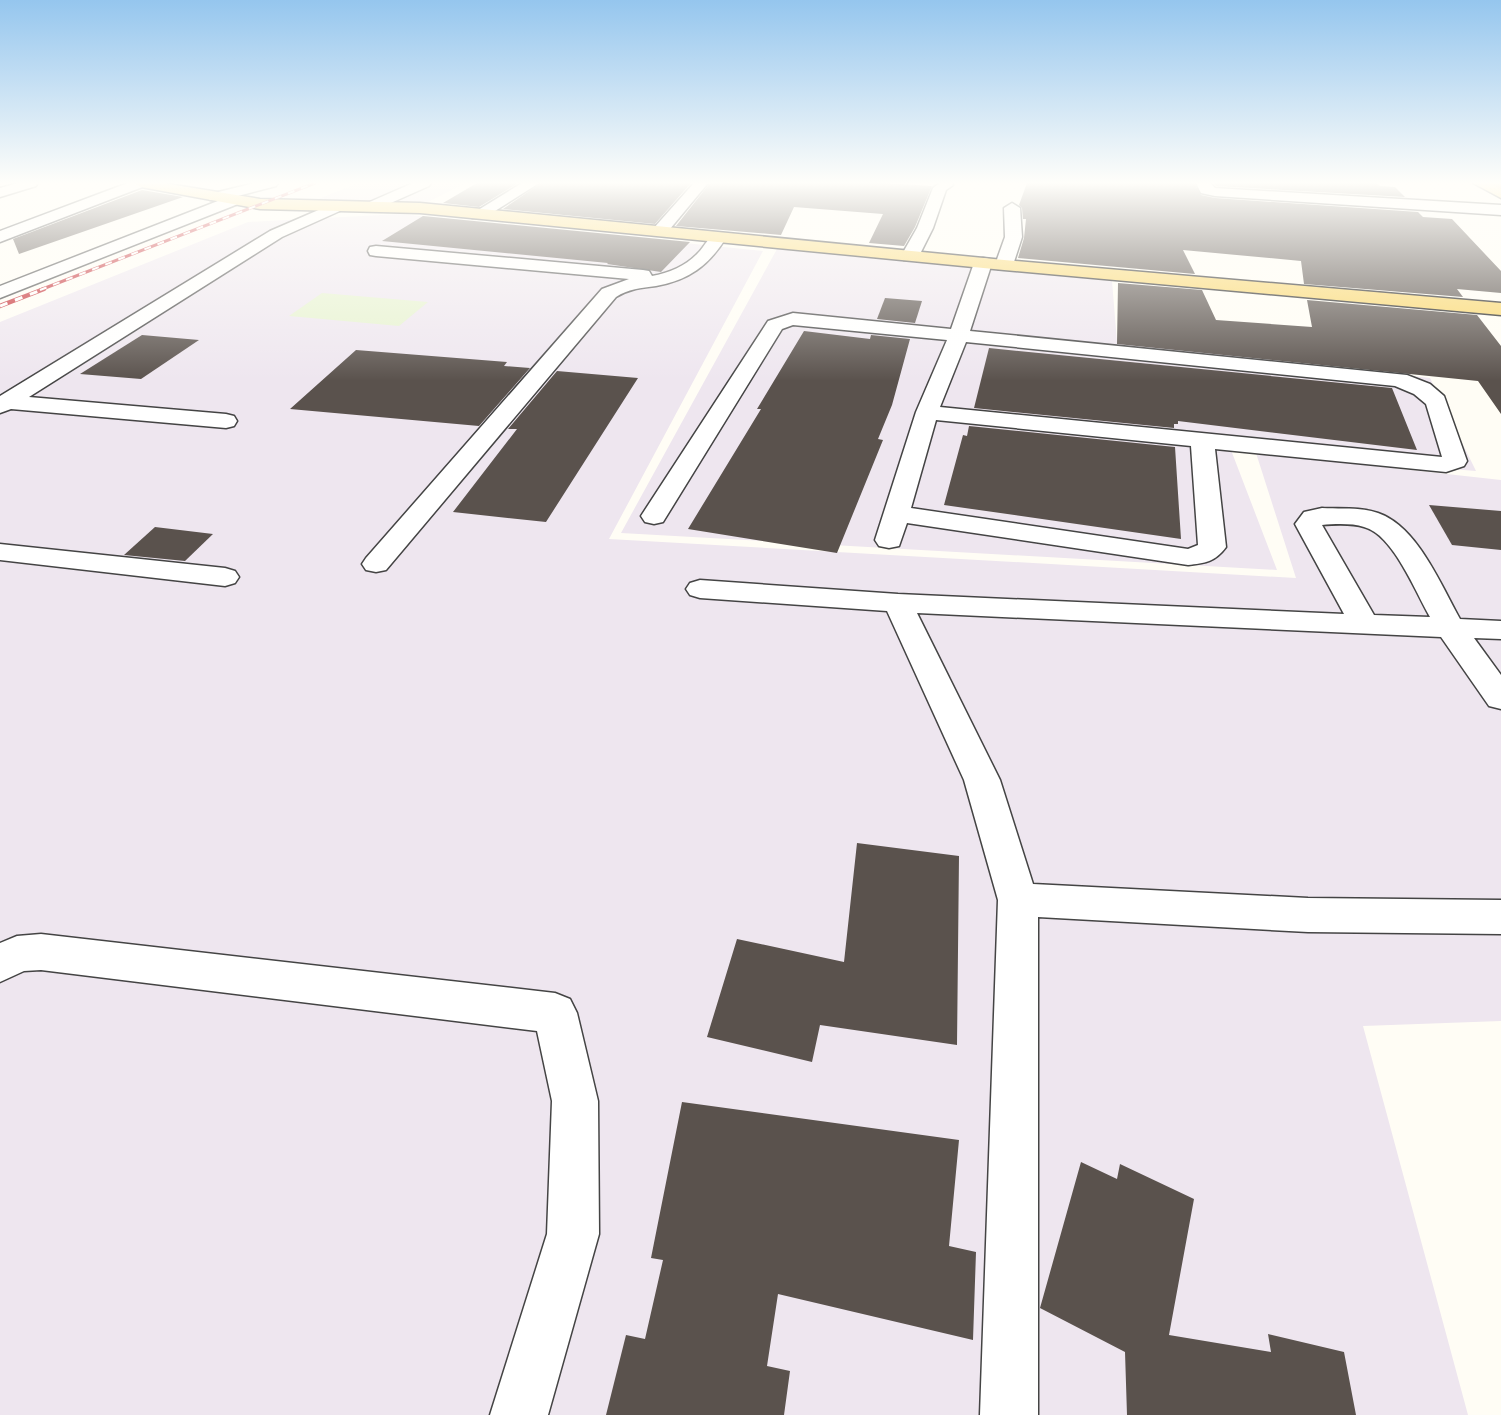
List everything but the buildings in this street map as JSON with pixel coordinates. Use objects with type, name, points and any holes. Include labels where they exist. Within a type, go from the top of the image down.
[{"type":"main road","points":[[836,249],[1496,308]]},
{"type":"street","points":[[0,292],[110,249]]},
{"type":"street","points":[[3,404],[252,249]]},
{"type":"street","points":[[376,564],[609,293],[625,285],[674,278],[688,272],[711,249]]},
{"type":"street","points":[[910,256],[914,249]]},
{"type":"street","points":[[1004,265],[1012,249]]},
{"type":"street","points":[[376,251],[674,278]]},
{"type":"street","points":[[889,540],[927,412],[958,337],[982,262]]},
{"type":"street","points":[[654,516],[775,325],[793,319],[1399,380],[1422,389],[1436,401],[1455,461],[1446,465],[1430,464],[927,412]]},
{"type":"street","points":[[3,404],[226,421]]},
{"type":"street","points":[[898,514],[1188,557],[1204,555],[1212,547],[1202,442]]},
{"type":"street","points":[[1365,625],[1308,524],[1313,518],[1322,516],[1370,519],[1388,528],[1408,552],[1451,629],[1501,698]]},
{"type":"street","points":[[0,552],[225,577]]},
{"type":"street","points":[[699,589],[898,603],[1501,630]]},
{"type":"street","points":[[898,603],[982,780],[1018,900],[1009,1415]]},
{"type":"street","points":[[1018,900],[1308,915],[1501,917]]},
{"type":"street","points":[[0,964],[17,954],[41,952],[555,1013],[575,1101],[573,1234],[519,1415]]},
{"type":"shaded area","points":[[181,249],[744,249],[763,251],[609,539],[1296,578],[1256,453],[1231,450],[1277,570],[621,533],[777,249],[1112,281],[1117,342],[1430,378],[1476,471],[1257,453],[1501,480],[1501,1021],[1363,1026],[1468,1415],[0,1415],[0,322]]},
{"type":"green space","points":[[322,293],[428,302],[399,326],[289,316]]},
{"type":"railway","points":[[40,290],[145,249]]},
{"type":"railway","points":[[0,306],[44,289]]}]
